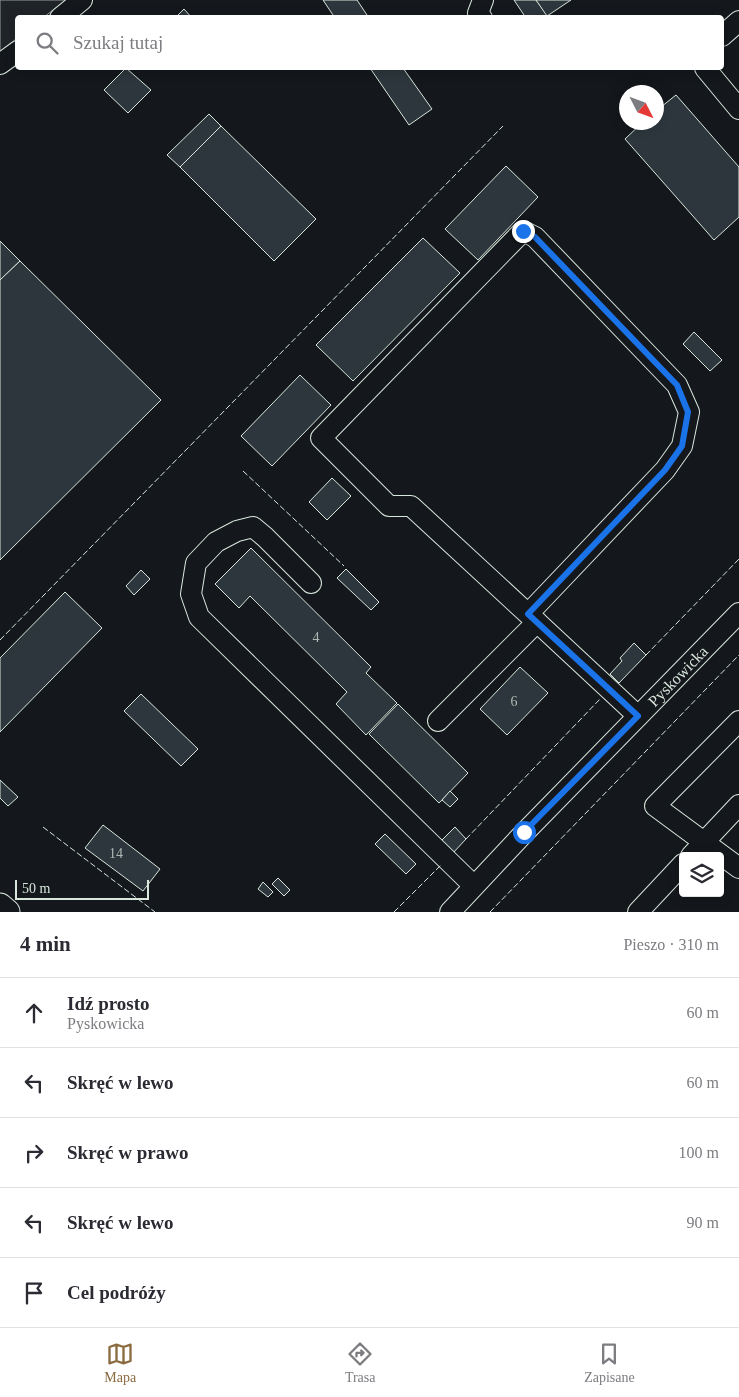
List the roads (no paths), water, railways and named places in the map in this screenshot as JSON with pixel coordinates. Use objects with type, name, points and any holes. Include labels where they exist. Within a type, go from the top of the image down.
[{"type":"main road","points":[[0,906],[8,912]]},
{"type":"street","points":[[64,15],[82,0]]},
{"type":"street","points":[[480,15],[478,13],[483,0]]},
{"type":"street","points":[[724,34],[739,21]]},
{"type":"street","points":[[0,64],[15,53]]},
{"type":"street","points":[[707,70],[739,109]]},
{"type":"street","points":[[438,721],[532,618],[665,470],[682,446],[688,412],[677,385],[535,237],[523,231],[321,438],[389,506],[411,506],[532,618],[638,716]]},
{"type":"street","points":[[311,584],[266,537],[253,527],[237,531],[216,542],[196,563],[191,594],[199,617],[473,885]]},
{"type":"street","name":"Pyskowicka","points":[[450,912],[473,885],[739,613]]},
{"type":"street","points":[[739,720],[656,806],[697,849],[739,868]]},
{"type":"street","points":[[697,849],[739,805]]},
{"type":"street","points":[[638,912],[679,868]]}]
